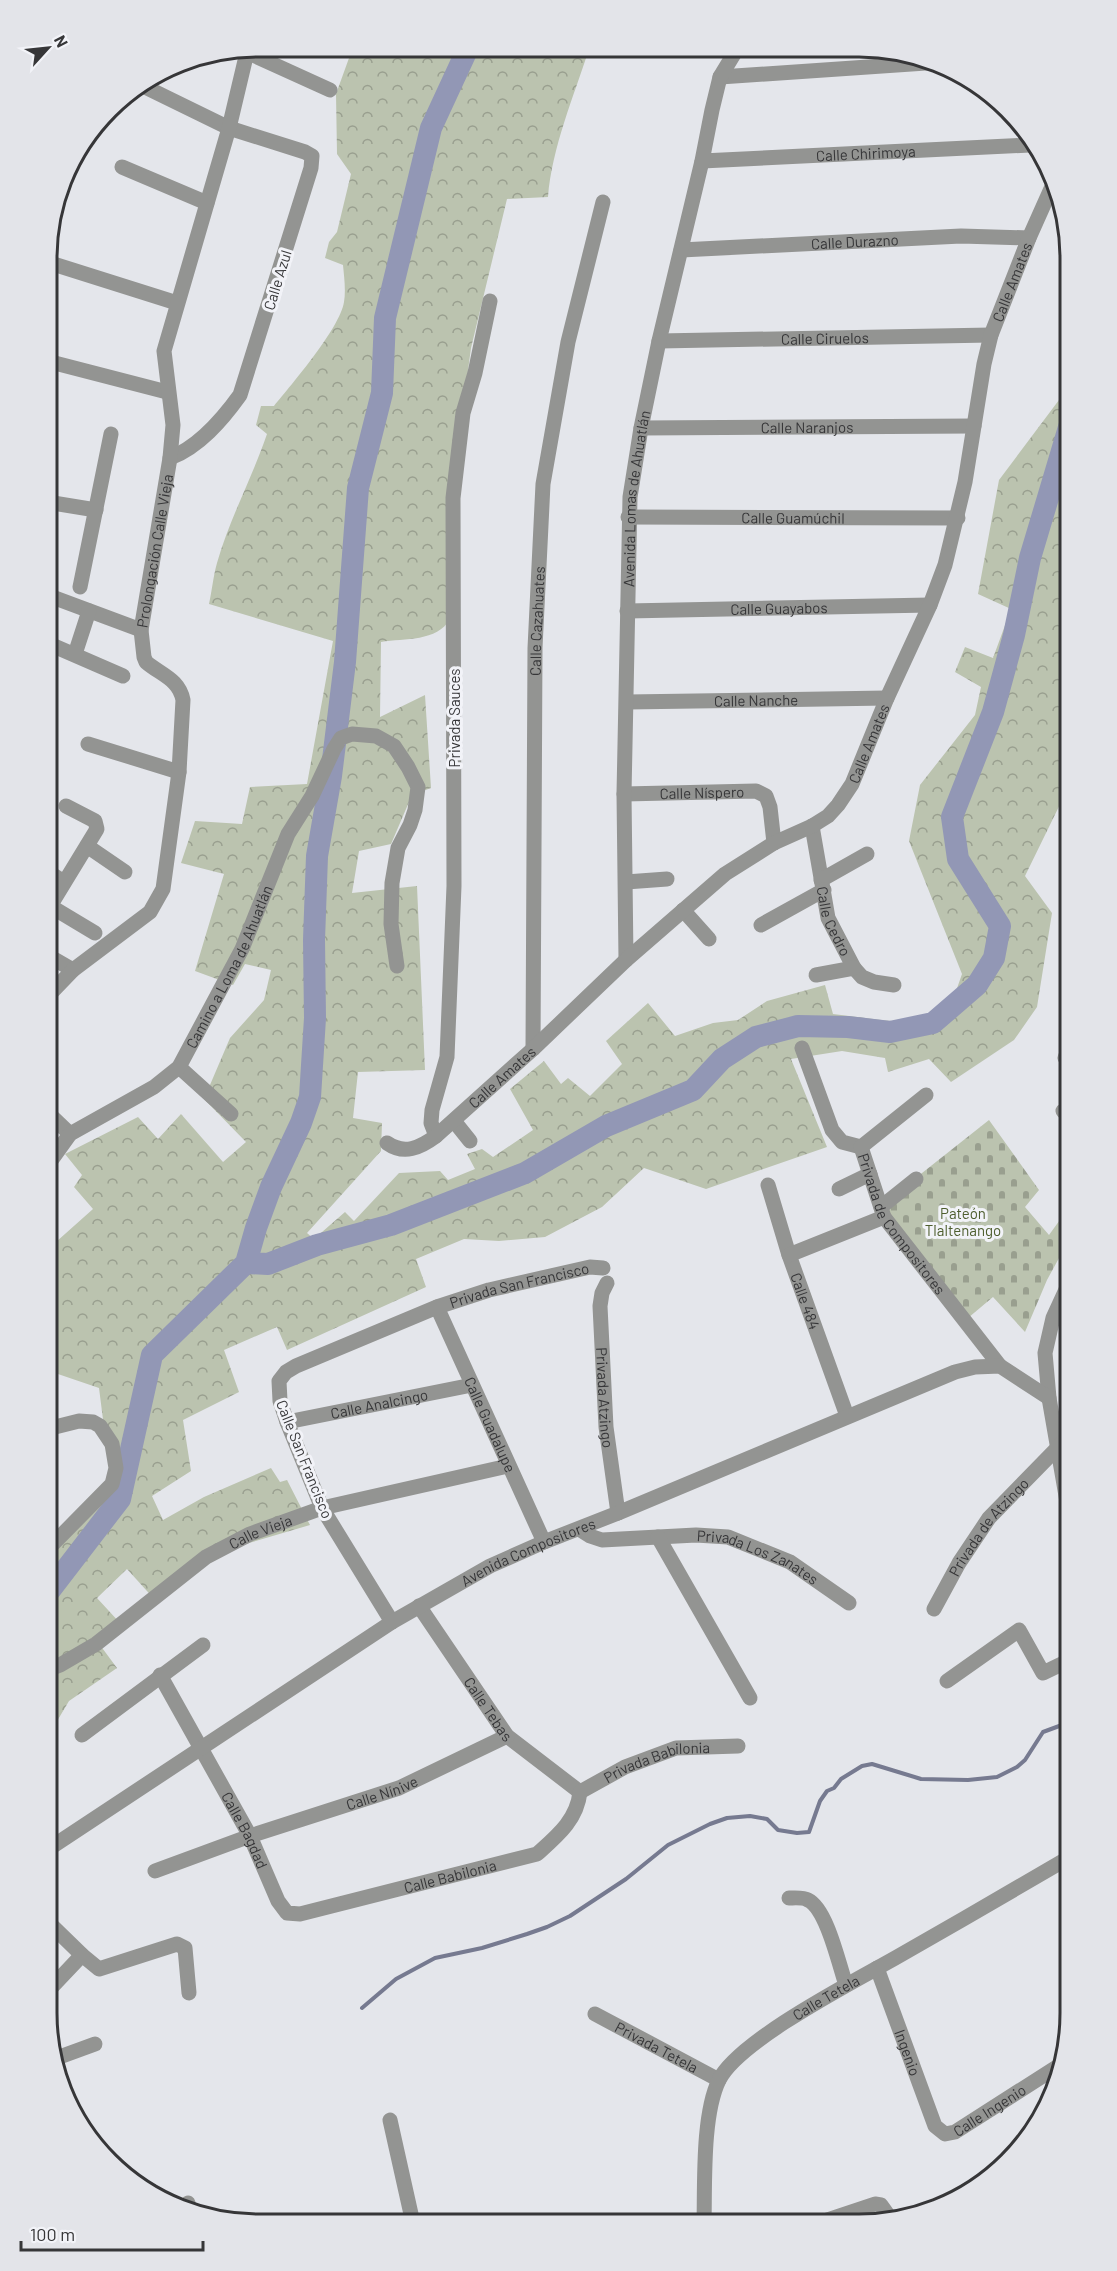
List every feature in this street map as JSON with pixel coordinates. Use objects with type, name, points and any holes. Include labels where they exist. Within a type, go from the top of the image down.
[{"type":"street","points":[[261,57],[330,90]]},
{"type":"street","name":"Avenida Lomas de Ahuatlán","points":[[626,960],[624,794],[628,518],[641,428],[659,341],[720,77],[733,57]]},
{"type":"street","name":"Prolongación Calle Vieja","points":[[57,987],[73,970],[150,912],[165,881],[179,772],[182,693],[175,682],[146,662],[141,630],[170,458],[173,425],[167,392],[164,351],[229,128],[244,58]]},
{"type":"street","points":[[720,77],[910,64]]},
{"type":"street","points":[[149,89],[229,128]]},
{"type":"street","name":"Calle Azul","points":[[170,458],[182,454],[197,444],[240,395],[311,168],[312,156],[305,152],[229,128]]},
{"type":"street","name":"Calle Chirimoya","points":[[702,161],[1026,146]]},
{"type":"street","points":[[122,167],[207,203]]},
{"type":"street","name":"Calle Amates","points":[[387,1143],[396,1149],[411,1150],[436,1137],[626,960],[725,874],[774,843],[812,826],[828,816],[838,805],[852,784],[887,698],[930,605],[945,565],[958,518],[991,335],[1049,193]]},
{"type":"street","name":"Calle Cazahuates","points":[[533,1049],[535,648],[543,484],[568,342],[603,202]]},
{"type":"street","name":"Calle Durazno","points":[[681,250],[961,236],[1029,238]]},
{"type":"street","points":[[57,265],[177,303]]},
{"type":"street","name":"Privada Sauces","points":[[436,1137],[431,1123],[432,1110],[447,1058],[453,886],[455,688],[453,498],[463,413],[475,373],[490,301]]},
{"type":"street","name":"Calle Ciruelos","points":[[659,341],[991,335]]},
{"type":"street","points":[[57,364],[167,392]]},
{"type":"street","name":"Calle Naranjos","points":[[641,428],[974,426]]},
{"type":"street","points":[[80,586],[111,434]]},
{"type":"street","points":[[57,504],[96,510]]},
{"type":"street","name":"Calle Guamúchil","points":[[628,518],[958,518]]},
{"type":"street","points":[[57,599],[141,630]]},
{"type":"street","name":"Calle Guayabos","points":[[627,611],[930,605]]},
{"type":"street","points":[[75,654],[89,611]]},
{"type":"street","points":[[57,647],[123,676]]},
{"type":"street","name":"Calle Nanche","points":[[627,702],[887,698]]},
{"type":"street","name":"Camino a Loma de Ahuatlán","points":[[70,1134],[154,1087],[179,1067],[242,949],[288,834],[312,796],[338,744],[352,734],[376,736],[394,746],[418,788],[410,825],[398,848],[392,883],[391,924],[397,966]]},
{"type":"street","points":[[88,744],[179,772]]},
{"type":"street","name":"Calle Níspero","points":[[624,794],[756,791],[766,796],[770,807],[774,843]]},
{"type":"street","points":[[57,894],[87,846],[97,825],[95,821],[66,806]]},
{"type":"street","name":"Calle Cedro","points":[[812,826],[828,918],[854,968],[862,977],[874,982],[894,985]]},
{"type":"street","points":[[87,846],[125,872]]},
{"type":"street","points":[[760,925],[867,854]]},
{"type":"street","points":[[57,877],[64,882]]},
{"type":"street","points":[[626,882],[667,879]]},
{"type":"street","points":[[683,910],[709,939]]},
{"type":"street","points":[[57,914],[94,933]]},
{"type":"street","points":[[57,961],[73,970]]},
{"type":"street","points":[[816,975],[854,968]]},
{"type":"street","name":"Privada de Compositores","points":[[802,1048],[832,1131],[842,1142],[861,1147],[883,1212],[1000,1366]]},
{"type":"street","points":[[179,1067],[231,1114]]},
{"type":"street","points":[[861,1147],[926,1095]]},
{"type":"street","points":[[453,1120],[470,1141]]},
{"type":"street","points":[[57,1122],[70,1134],[57,1152]]},
{"type":"street","points":[[839,1190],[870,1174]]},
{"type":"street","points":[[789,1255],[883,1212],[916,1179]]},
{"type":"street","name":"Calle 484","points":[[768,1185],[789,1255],[847,1416]]},
{"type":"street","name":"Privada San Francisco","points":[[436,1307],[500,1287],[590,1267],[605,1276]]},
{"type":"street","name":"Privada Atzingo","points":[[605,1276],[600,1306],[606,1426],[618,1513]]},
{"type":"street","points":[[1018,1377],[1027,1376],[1037,1369],[1045,1353],[1053,1318],[1060,1303]]},
{"type":"street","name":"Calle Guadalupe","points":[[436,1307],[544,1542]]},
{"type":"street","name":"Calle San Francisco","points":[[393,1622],[322,1508],[287,1422],[278,1390],[279,1381],[286,1372],[296,1366],[436,1307]]},
{"type":"street","points":[[1045,1353],[1055,1449],[1060,1472]]},
{"type":"street","points":[[1000,1366],[1049,1398]]},
{"type":"street","name":"Avenida Compositores","points":[[57,1843],[393,1622],[489,1566],[955,1372],[975,1367],[1000,1366]]},
{"type":"street","name":"Calle Analcingo","points":[[287,1422],[472,1385]]},
{"type":"street","points":[[57,1426],[80,1420],[93,1422],[100,1426],[112,1444],[116,1468],[112,1484],[57,1540]]},
{"type":"street","name":"Privada de Atzingo","points":[[934,1609],[959,1563],[989,1518],[1060,1444]]},
{"type":"street","name":"Calle Vieja","points":[[57,1666],[96,1644],[206,1557],[250,1534],[322,1508],[508,1467]]},
{"type":"street","name":"Privada Los Zanates","points":[[579,1529],[602,1540],[696,1535],[728,1537],[790,1562],[849,1603]]},
{"type":"street","points":[[658,1537],[750,1698]]},
{"type":"street","name":"Calle Tebas","points":[[419,1606],[507,1736],[579,1792]]},
{"type":"street","points":[[947,1681],[1019,1630],[1043,1673],[1060,1665]]},
{"type":"street","points":[[82,1735],[203,1645]]},
{"type":"street","name":"Calle Bagdad","points":[[160,1675],[250,1836],[278,1901],[287,1913]]},
{"type":"street","name":"Calle Nínive","points":[[154,1871],[250,1836],[399,1788],[507,1736]]},
{"type":"street","name":"Privada Babilonia","points":[[579,1792],[625,1767],[676,1748],[738,1746]]},
{"type":"street","name":"Calle Babilonia","points":[[287,1913],[300,1914],[537,1854],[566,1827],[578,1805],[579,1792]]},
{"type":"street","name":"Calle Tetela","points":[[704,2214],[708,2122],[719,2080],[734,2061],[765,2036],[846,1985],[1060,1863]]},
{"type":"street","points":[[789,1898],[807,1899],[817,1908],[824,1919],[846,1985]]},
{"type":"street","points":[[57,1931],[99,1969],[177,1944],[186,1948],[189,1994]]},
{"type":"street","points":[[57,1981],[82,1955]]},
{"type":"street","name":"Ingenio","points":[[877,1968],[935,2126],[945,2134]]},
{"type":"street","name":"Privada Tetela","points":[[595,2014],[719,2080]]},
{"type":"street","points":[[62,2056],[95,2044]]},
{"type":"street","name":"Calle Ingenio","points":[[945,2134],[955,2132],[1051,2071]]},
{"type":"street","points":[[390,2120],[410,2214]]},
{"type":"street","points":[[845,2214],[875,2204],[881,2205],[886,2212]]},
{"type":"green space","points":[[349,57],[586,57],[554,159],[548,197],[507,199],[471,348],[458,444],[450,619],[437,632],[420,638],[381,642],[380,717],[425,695],[431,788],[412,795],[391,844],[359,851],[352,893],[417,886],[425,1070],[358,1072],[353,1118],[382,1123],[381,1151],[307,1233],[314,1239],[345,1212],[354,1221],[399,1173],[440,1171],[448,1180],[475,1169],[467,1154],[482,1149],[493,1157],[533,1130],[510,1089],[544,1061],[561,1084],[568,1078],[590,1096],[622,1064],[606,1041],[648,1003],[675,1036],[713,1023],[738,1020],[767,1001],[825,985],[833,1014],[906,1023],[927,1016],[955,994],[962,974],[909,841],[920,785],[975,715],[981,687],[955,672],[965,647],[993,658],[1011,609],[978,594],[999,480],[1060,399],[1060,804],[1025,876],[1052,913],[1037,1007],[1014,1040],[951,1082],[929,1059],[888,1072],[885,1058],[842,1051],[791,1059],[827,1147],[706,1189],[644,1168],[602,1207],[545,1237],[499,1241],[464,1239],[416,1259],[426,1287],[287,1350],[277,1327],[224,1350],[239,1392],[183,1420],[191,1471],[152,1496],[163,1520],[204,1497],[271,1468],[280,1482],[287,1480],[310,1525],[225,1550],[156,1601],[127,1569],[97,1598],[120,1623],[97,1641],[117,1668],[69,1701],[57,1721],[57,1548],[112,1490],[99,1388],[57,1374],[57,1241],[93,1209],[74,1187],[82,1175],[65,1154],[138,1117],[158,1139],[181,1114],[223,1162],[246,1142],[204,1099],[230,1038],[264,1000],[271,970],[245,964],[233,985],[195,971],[224,874],[181,863],[195,821],[242,824],[250,787],[307,784],[333,641],[209,604],[222,547],[267,434],[256,425],[261,406],[274,406],[292,384],[325,341],[341,313],[344,302],[343,265],[325,258],[329,242],[337,232],[351,174],[337,154],[336,94]]},
{"type":"green space","name":"Pateón Tlaltenango","points":[[989,1120],[1039,1190],[1025,1207],[1049,1235],[1060,1220],[1060,1256],[1047,1280],[1025,1332],[993,1297],[962,1323],[885,1217],[874,1211]]},
{"type":"waterway","points":[[464,57],[431,128],[385,318],[382,393],[358,488],[345,662],[331,776],[317,856],[314,940],[315,1018],[310,1097],[301,1123],[271,1187],[246,1263],[268,1264],[317,1245],[391,1225],[525,1173],[606,1126],[693,1090],[722,1059],[756,1037],[798,1026],[848,1027],[890,1032],[933,1023],[977,985],[994,958],[1000,926],[958,859],[952,817],[993,712],[1014,635],[1030,558],[1060,458]]},
{"type":"waterway","points":[[57,1581],[120,1499],[152,1355],[246,1263]]},
{"type":"waterway","points":[[362,2008],[396,1979],[435,1958],[482,1948],[547,1927],[570,1916],[626,1879],[668,1845],[710,1824],[727,1818],[750,1816],[767,1819],[778,1830],[809,1832],[820,1801],[827,1791],[862,1766],[872,1764],[921,1779],[968,1780],[997,1777],[1017,1767],[1025,1760],[1043,1732],[1060,1726]]}]
